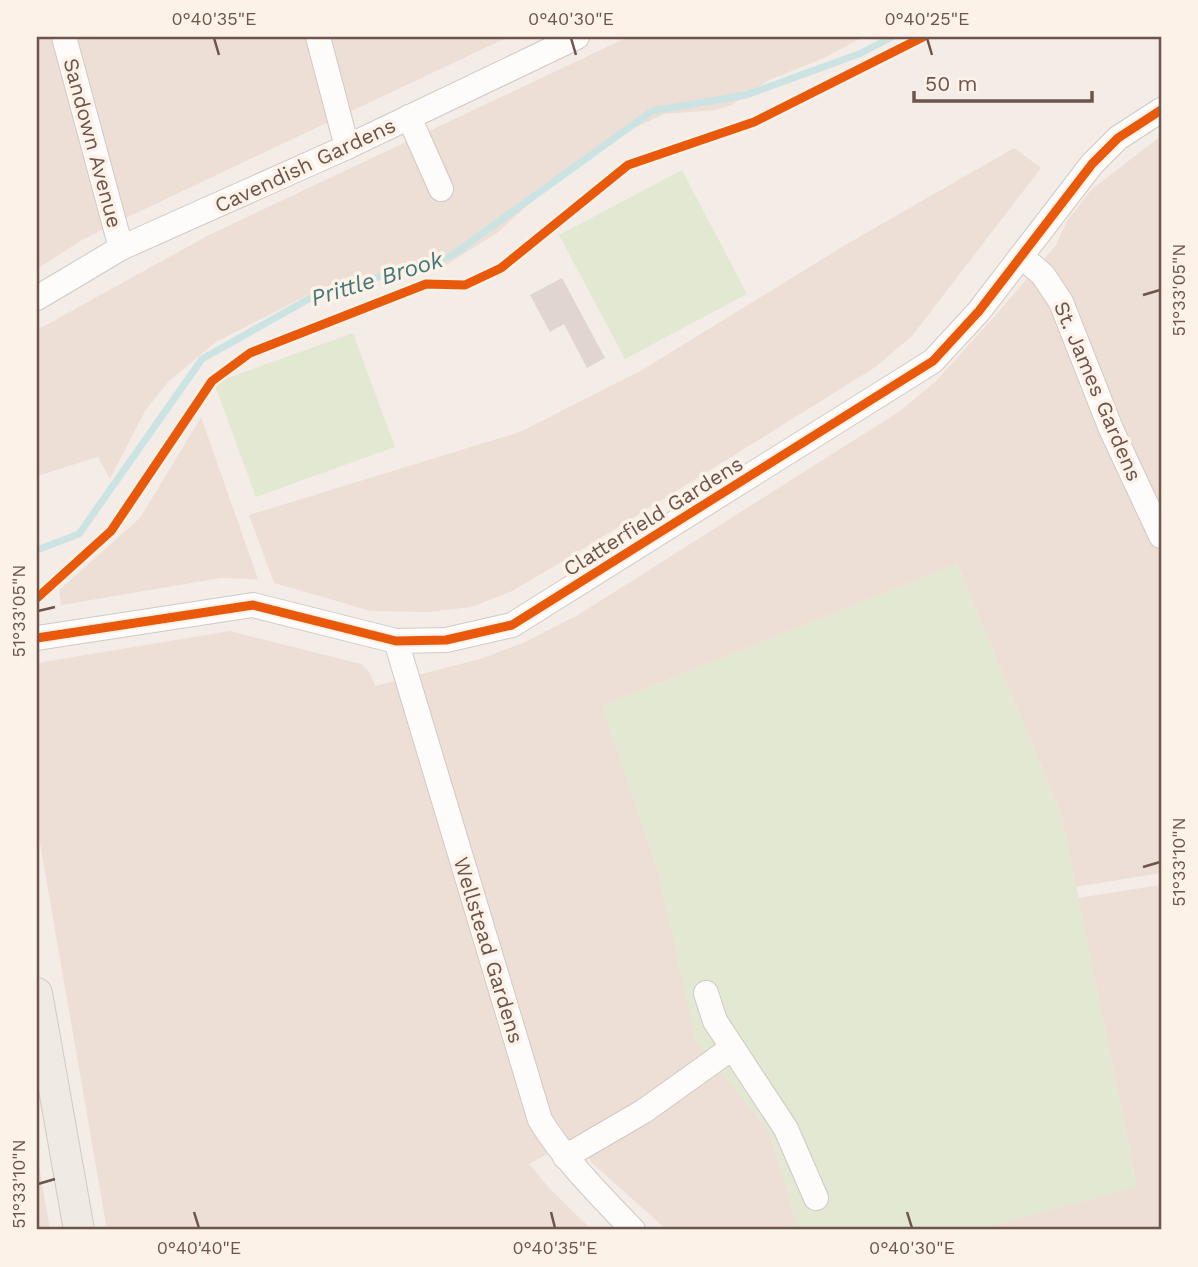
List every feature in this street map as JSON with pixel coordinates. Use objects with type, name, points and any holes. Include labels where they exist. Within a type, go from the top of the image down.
[{"type":"main road","points":[[37,993],[79,1230]]},
{"type":"street","name":"Sandown Avenue","points":[[64,37],[121,248]]},
{"type":"street","points":[[318,37],[347,146]]},
{"type":"street","name":"Cavendish Gardens","points":[[37,298],[121,248],[347,146],[577,37]]},
{"type":"street","name":"Clatterfield Gardens","points":[[37,638],[253,605],[396,641],[446,640],[512,625],[933,361],[979,311],[1092,164],[1118,138],[1161,110]]},
{"type":"street","points":[[409,117],[441,189]]},
{"type":"street","name":"St. James Gardens","points":[[1021,257],[1055,290],[1111,429],[1161,536]]},
{"type":"street","name":"Wellstead Gardens","points":[[396,641],[540,1120],[565,1157],[633,1230]]},
{"type":"street","points":[[706,993],[715,1021],[786,1129],[816,1198]]},
{"type":"street","points":[[565,1157],[643,1111],[732,1048]]},
{"type":"path","points":[[37,598],[111,531],[212,381],[250,353],[426,284],[465,285],[501,268],[628,165],[754,122],[923,37]]},
{"type":"shaded area","points":[[37,37],[508,37],[128,217],[82,240],[37,269]]},
{"type":"shaded area","points":[[628,37],[863,37],[826,57],[767,81],[732,105],[716,110],[664,114],[616,137],[549,186],[497,233],[446,265],[391,273],[314,300],[310,294],[216,342],[168,382],[145,411],[110,479],[98,457],[37,476],[37,330],[207,236]]},
{"type":"shaded area","points":[[1161,136],[1161,873],[1075,887],[1062,816],[957,564],[602,706],[657,868],[711,1058],[629,1110],[529,1164],[592,1230],[107,1230],[37,826],[37,663],[230,631],[361,664],[370,673],[375,686],[480,659],[523,643],[578,615],[900,411],[935,382],[994,317],[1056,245],[1067,221],[1091,190]]},
{"type":"shaded area","points":[[1014,148],[1041,168],[912,336],[874,368],[570,557],[512,591],[472,607],[427,612],[371,611],[274,583],[249,515],[520,432],[642,370],[847,244]]},
{"type":"shaded area","points":[[201,417],[258,579],[221,578],[61,605],[59,590],[140,518]]},
{"type":"shaded area","points":[[1161,885],[1161,1230],[976,1230],[1137,1186],[1078,898]]},
{"type":"shaded area","points":[[721,1069],[769,1132],[799,1230],[667,1230],[592,1163],[584,1150]]},
{"type":"shaded area","points":[[37,1154],[50,1230],[37,1230]]},
{"type":"green space","points":[[682,170],[747,294],[625,359],[559,235]]},
{"type":"green space","points":[[353,333],[395,447],[256,497],[214,383]]},
{"type":"green space","points":[[957,564],[1062,816],[1137,1187],[976,1230],[799,1230],[769,1132],[696,1042],[657,868],[602,706]]},
{"type":"building","points":[[562,278],[605,358],[587,368],[564,324],[550,332],[530,295]]},
{"type":"waterway","name":"Prittle Brook","points":[[37,550],[79,534],[202,359],[314,296],[451,256],[652,111],[746,95],[859,54],[892,37]]},
{"type":"cycle path","points":[[37,598],[111,531],[212,381],[250,353],[426,284],[465,285],[501,268],[628,165],[754,122],[923,37]]},
{"type":"cycle path","points":[[37,638],[253,605],[396,641],[446,640],[512,625],[933,361],[979,311],[1092,164],[1118,138],[1161,110]]}]
